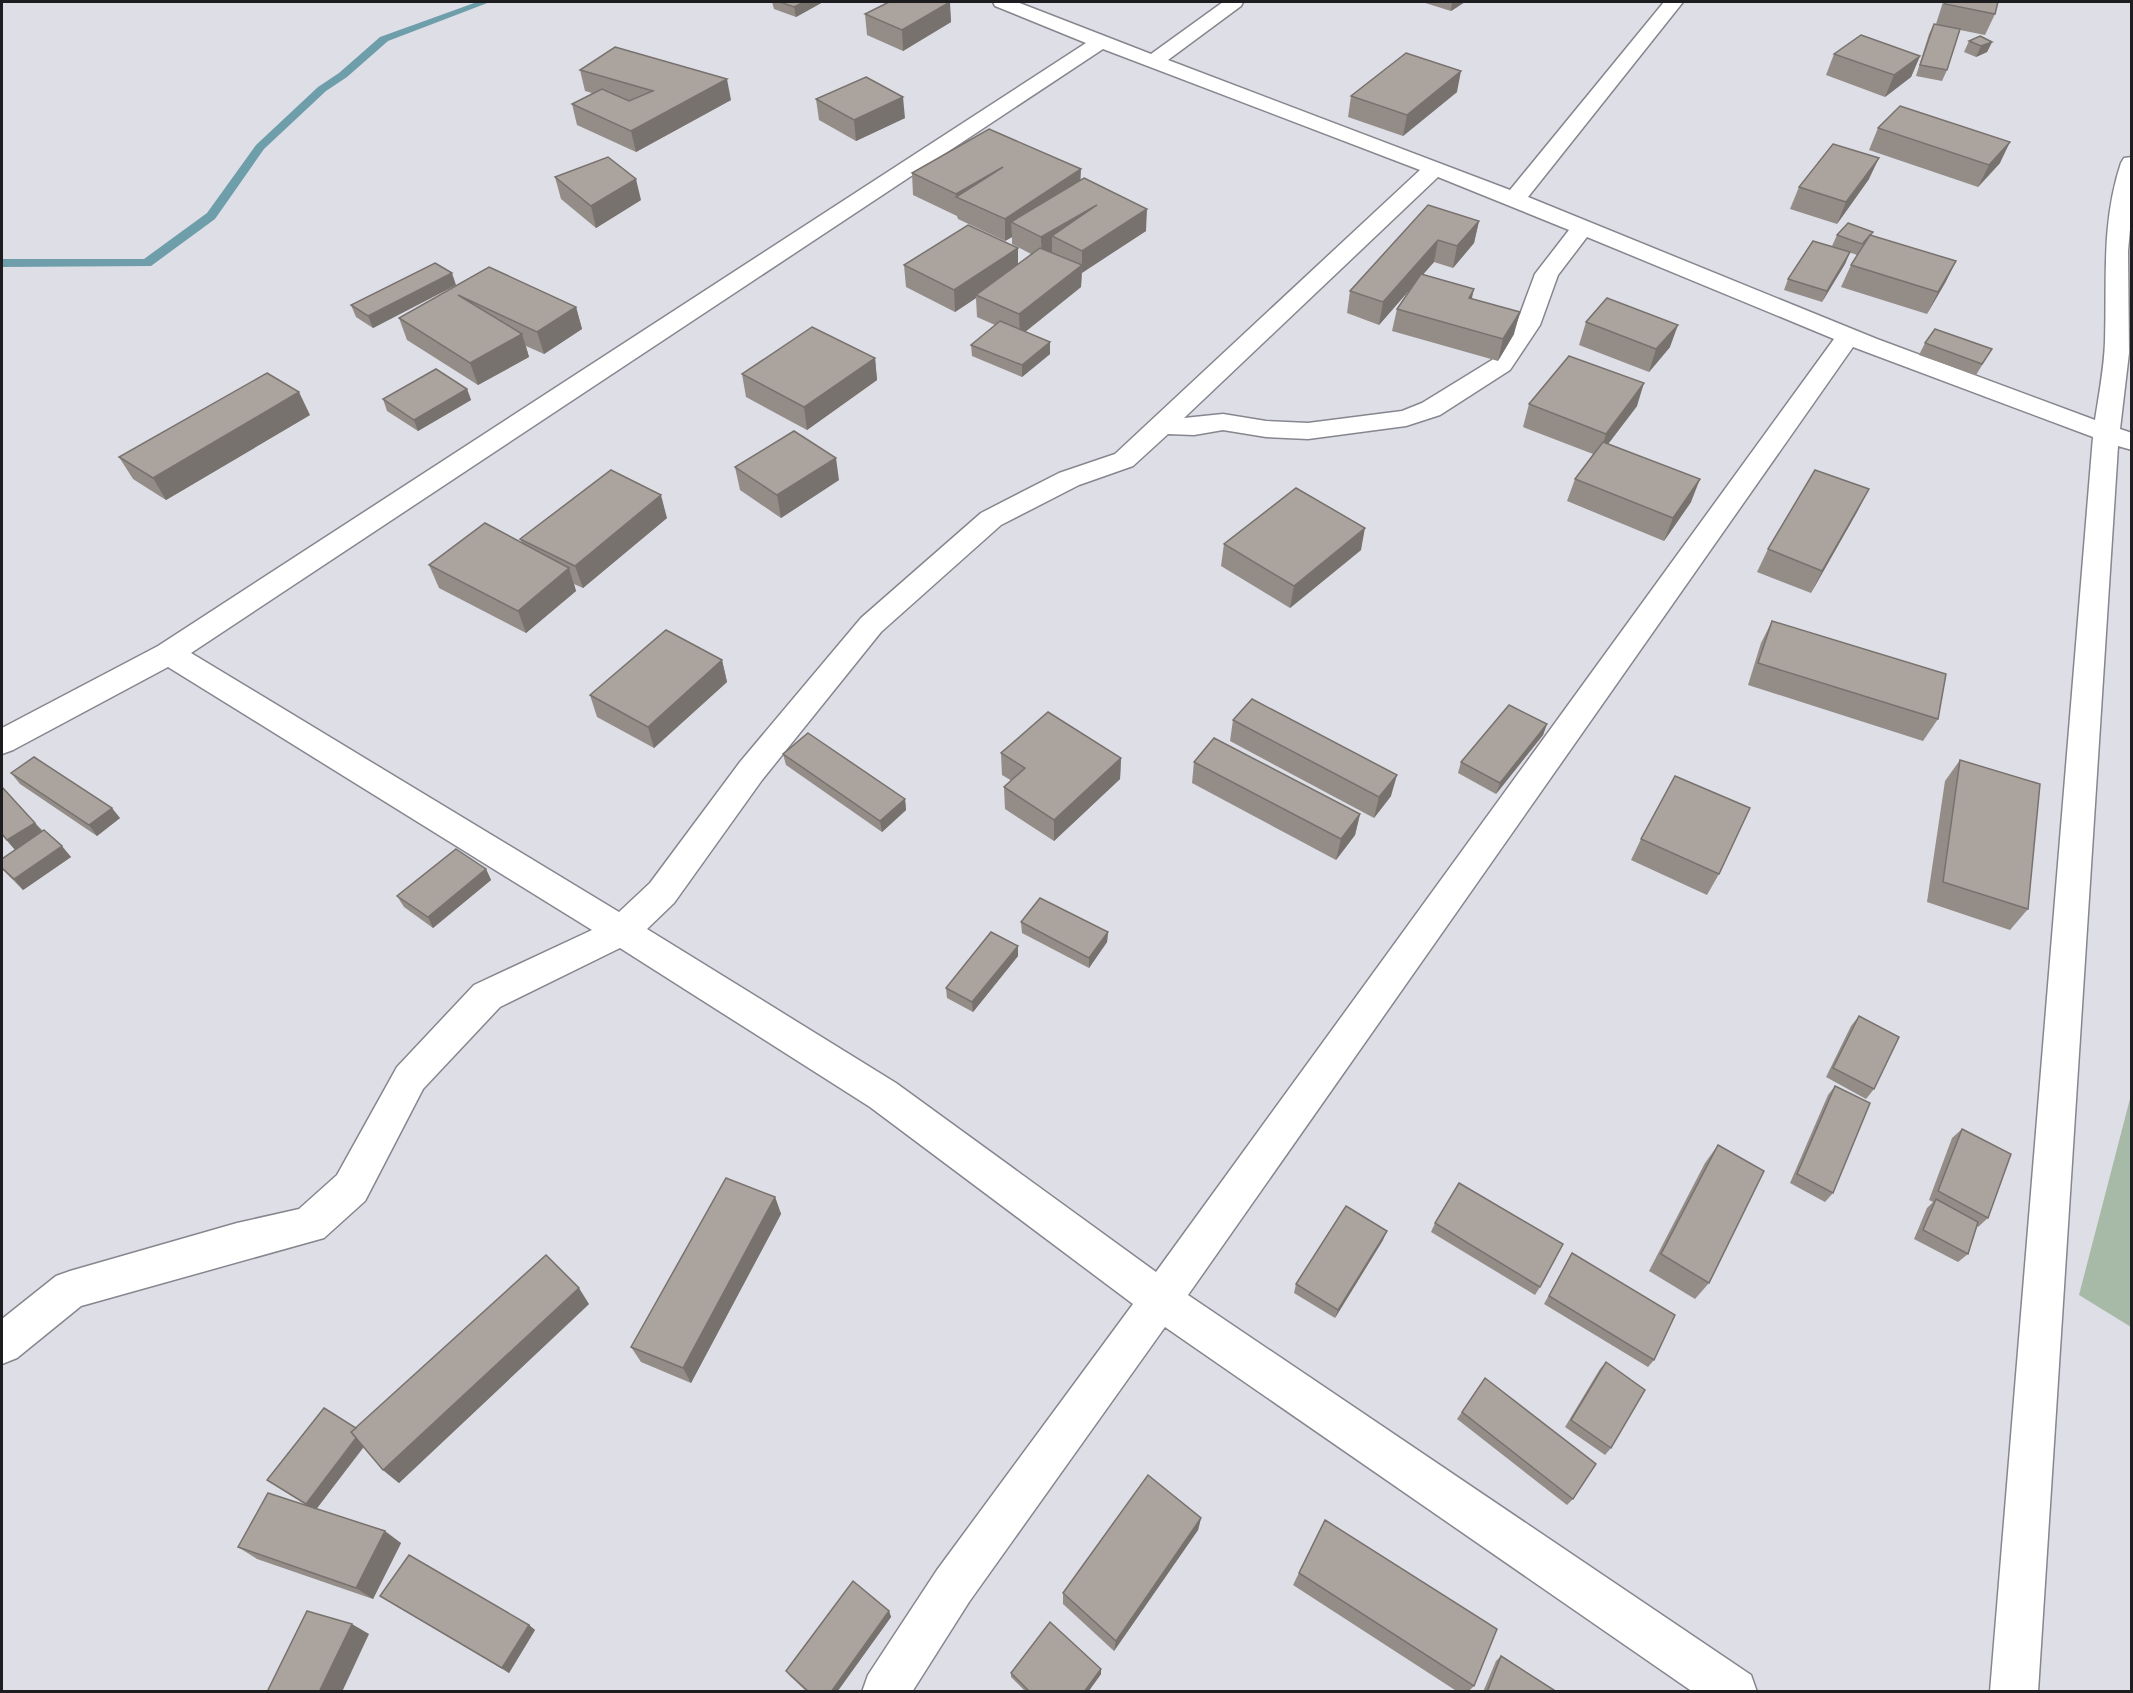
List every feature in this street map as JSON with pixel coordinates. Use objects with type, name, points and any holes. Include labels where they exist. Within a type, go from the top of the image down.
[{"type":"street","points":[[1002,2],[1100,42],[1435,168],[1848,337],[2119,438]]},
{"type":"street","points":[[1153,62],[1234,2]]},
{"type":"street","points":[[1514,200],[1674,2]]},
{"type":"street","points":[[2,742],[169,653],[1100,42]]},
{"type":"street","points":[[2014,1692],[2119,438],[2115,247],[2126,178],[2132,163]]},
{"type":"street","points":[[2,1344],[70,1290],[237,1242],[310,1225],[351,1188],[410,1078],[488,996],[622,930],[662,893],[751,771],[871,625],[991,519],[1069,479],[1124,460],[1435,168]]},
{"type":"street","points":[[1160,425],[1194,427],[1223,422],[1266,429],[1308,431],[1406,417],[1431,409],[1501,365],[1528,325],[1547,274],[1582,228]]},
{"type":"street","points":[[885,1692],[953,1586],[1848,337]]},
{"type":"street","points":[[169,653],[622,930],[883,1095],[1160,1300],[1734,1692]]},
{"type":"green space","points":[[2131,1095],[2131,1327],[2079,1295]]},
{"type":"building","points":[[780,2],[804,2],[794,7]]},
{"type":"building","points":[[889,2],[950,2],[902,30],[865,14]]},
{"type":"building","points":[[1945,2],[1998,2],[1995,14],[1945,4]]},
{"type":"building","points":[[1934,24],[1960,29],[1947,70],[1920,65]]},
{"type":"building","points":[[1861,35],[1920,56],[1894,75],[1834,54]]},
{"type":"building","points":[[1980,36],[1992,42],[1981,46],[1969,41]]},
{"type":"building","points":[[615,47],[727,79],[631,131],[572,104],[602,89],[629,101],[653,91],[580,70]]},
{"type":"building","points":[[1406,53],[1461,71],[1407,115],[1351,96]]},
{"type":"building","points":[[866,77],[903,97],[854,120],[816,99]]},
{"type":"building","points":[[1900,106],[2010,142],[1989,165],[1878,128]]},
{"type":"building","points":[[989,129],[1081,169],[1005,219],[956,197],[1003,167],[956,194],[912,173]]},
{"type":"building","points":[[1833,144],[1879,158],[1846,202],[1799,187]]},
{"type":"building","points":[[608,157],[636,179],[591,206],[555,177]]},
{"type":"building","points":[[1084,178],[1147,209],[1082,251],[1052,236],[1097,205],[1041,237],[1011,222]]},
{"type":"building","points":[[1428,205],[1479,221],[1457,246],[1438,240],[1383,302],[1350,291]]},
{"type":"building","points":[[1848,223],[1873,232],[1862,244],[1837,235]]},
{"type":"building","points":[[968,225],[1018,248],[954,290],[904,265]]},
{"type":"building","points":[[1870,235],[1956,261],[1938,292],[1851,265]]},
{"type":"building","points":[[1813,241],[1850,252],[1827,291],[1788,279]]},
{"type":"building","points":[[1040,248],[1082,265],[1019,314],[976,295]]},
{"type":"building","points":[[435,263],[452,273],[368,316],[351,305]]},
{"type":"building","points":[[489,267],[576,307],[537,332],[458,295],[522,334],[470,363],[399,318]]},
{"type":"building","points":[[1421,274],[1474,289],[1469,298],[1520,312],[1503,339],[1397,309]]},
{"type":"building","points":[[1607,298],[1678,325],[1656,349],[1586,322]]},
{"type":"building","points":[[1000,321],[1050,342],[1022,365],[971,345]]},
{"type":"building","points":[[812,327],[875,358],[804,407],[742,374]]},
{"type":"building","points":[[1935,329],[1992,349],[1982,364],[1925,343]]},
{"type":"building","points":[[1569,356],[1644,383],[1606,434],[1529,404]]},
{"type":"building","points":[[436,369],[467,389],[414,420],[383,399]]},
{"type":"building","points":[[267,373],[299,392],[153,478],[119,457]]},
{"type":"building","points":[[794,431],[836,458],[777,495],[735,467]]},
{"type":"building","points":[[1603,442],[1700,479],[1673,518],[1575,479]]},
{"type":"building","points":[[611,470],[661,495],[575,566],[520,539]]},
{"type":"building","points":[[1815,470],[1869,489],[1822,571],[1768,549]]},
{"type":"building","points":[[1296,488],[1365,528],[1294,586],[1224,544]]},
{"type":"building","points":[[485,523],[569,568],[518,611],[429,565]]},
{"type":"building","points":[[1772,621],[1946,674],[1938,719],[1758,663]]},
{"type":"building","points":[[666,630],[722,660],[648,727],[590,695]]},
{"type":"building","points":[[1252,699],[1397,775],[1379,797],[1233,720]]},
{"type":"building","points":[[1509,705],[1547,724],[1500,783],[1461,762]]},
{"type":"building","points":[[1048,712],[1121,758],[1054,820],[1004,787],[1025,768],[1001,753]]},
{"type":"building","points":[[808,733],[905,799],[880,821],[783,754]]},
{"type":"building","points":[[1214,738],[1360,814],[1341,839],[1194,762]]},
{"type":"building","points":[[34,757],[112,808],[89,825],[11,773]]},
{"type":"building","points":[[1960,760],[2040,784],[2028,909],[1943,882]]},
{"type":"building","points":[[1675,776],[1750,808],[1719,874],[1641,839]]},
{"type":"building","points":[[2,787],[35,823],[7,840],[2,834]]},
{"type":"building","points":[[44,830],[62,846],[14,879],[2,868],[2,859]]},
{"type":"building","points":[[456,849],[486,869],[428,917],[397,896]]},
{"type":"building","points":[[1040,898],[1108,932],[1089,958],[1021,922]]},
{"type":"building","points":[[991,932],[1018,946],[972,1002],[946,988]]},
{"type":"building","points":[[1859,1016],[1899,1037],[1874,1089],[1833,1068]]},
{"type":"building","points":[[1835,1086],[1870,1103],[1833,1193],[1797,1174]]},
{"type":"building","points":[[1962,1129],[2011,1154],[1988,1218],[1938,1191]]},
{"type":"building","points":[[1718,1145],[1764,1171],[1709,1283],[1661,1254]]},
{"type":"building","points":[[726,1178],[775,1197],[683,1368],[631,1347]]},
{"type":"building","points":[[1459,1183],[1563,1244],[1540,1287],[1435,1223]]},
{"type":"building","points":[[1936,1199],[1978,1222],[1968,1254],[1923,1230]]},
{"type":"building","points":[[1346,1206],[1387,1231],[1338,1310],[1296,1284]]},
{"type":"building","points":[[1572,1253],[1675,1315],[1654,1360],[1549,1296]]},
{"type":"building","points":[[546,1255],[579,1288],[383,1470],[351,1432]]},
{"type":"building","points":[[1606,1362],[1645,1390],[1611,1448],[1571,1420]]},
{"type":"building","points":[[1485,1378],[1596,1464],[1573,1499],[1462,1412]]},
{"type":"building","points":[[324,1408],[356,1428],[351,1432],[356,1438],[306,1504],[267,1480]]},
{"type":"building","points":[[1148,1475],[1201,1518],[1116,1641],[1063,1593]]},
{"type":"building","points":[[268,1493],[385,1531],[356,1588],[238,1547]]},
{"type":"building","points":[[1325,1520],[1497,1629],[1474,1686],[1299,1573]]},
{"type":"building","points":[[409,1555],[529,1625],[502,1668],[380,1596]]},
{"type":"building","points":[[853,1581],[889,1611],[831,1692],[809,1692],[786,1671]]},
{"type":"building","points":[[307,1611],[352,1624],[319,1692],[267,1692]]},
{"type":"building","points":[[1050,1622],[1101,1669],[1084,1692],[1030,1692],[1011,1673]]},
{"type":"building","points":[[1501,1656],[1557,1692],[1487,1692]]},
{"type":"waterway","points":[[2,263],[147,263],[211,216],[260,147],[322,89],[343,75],[384,39],[485,2]]}]
